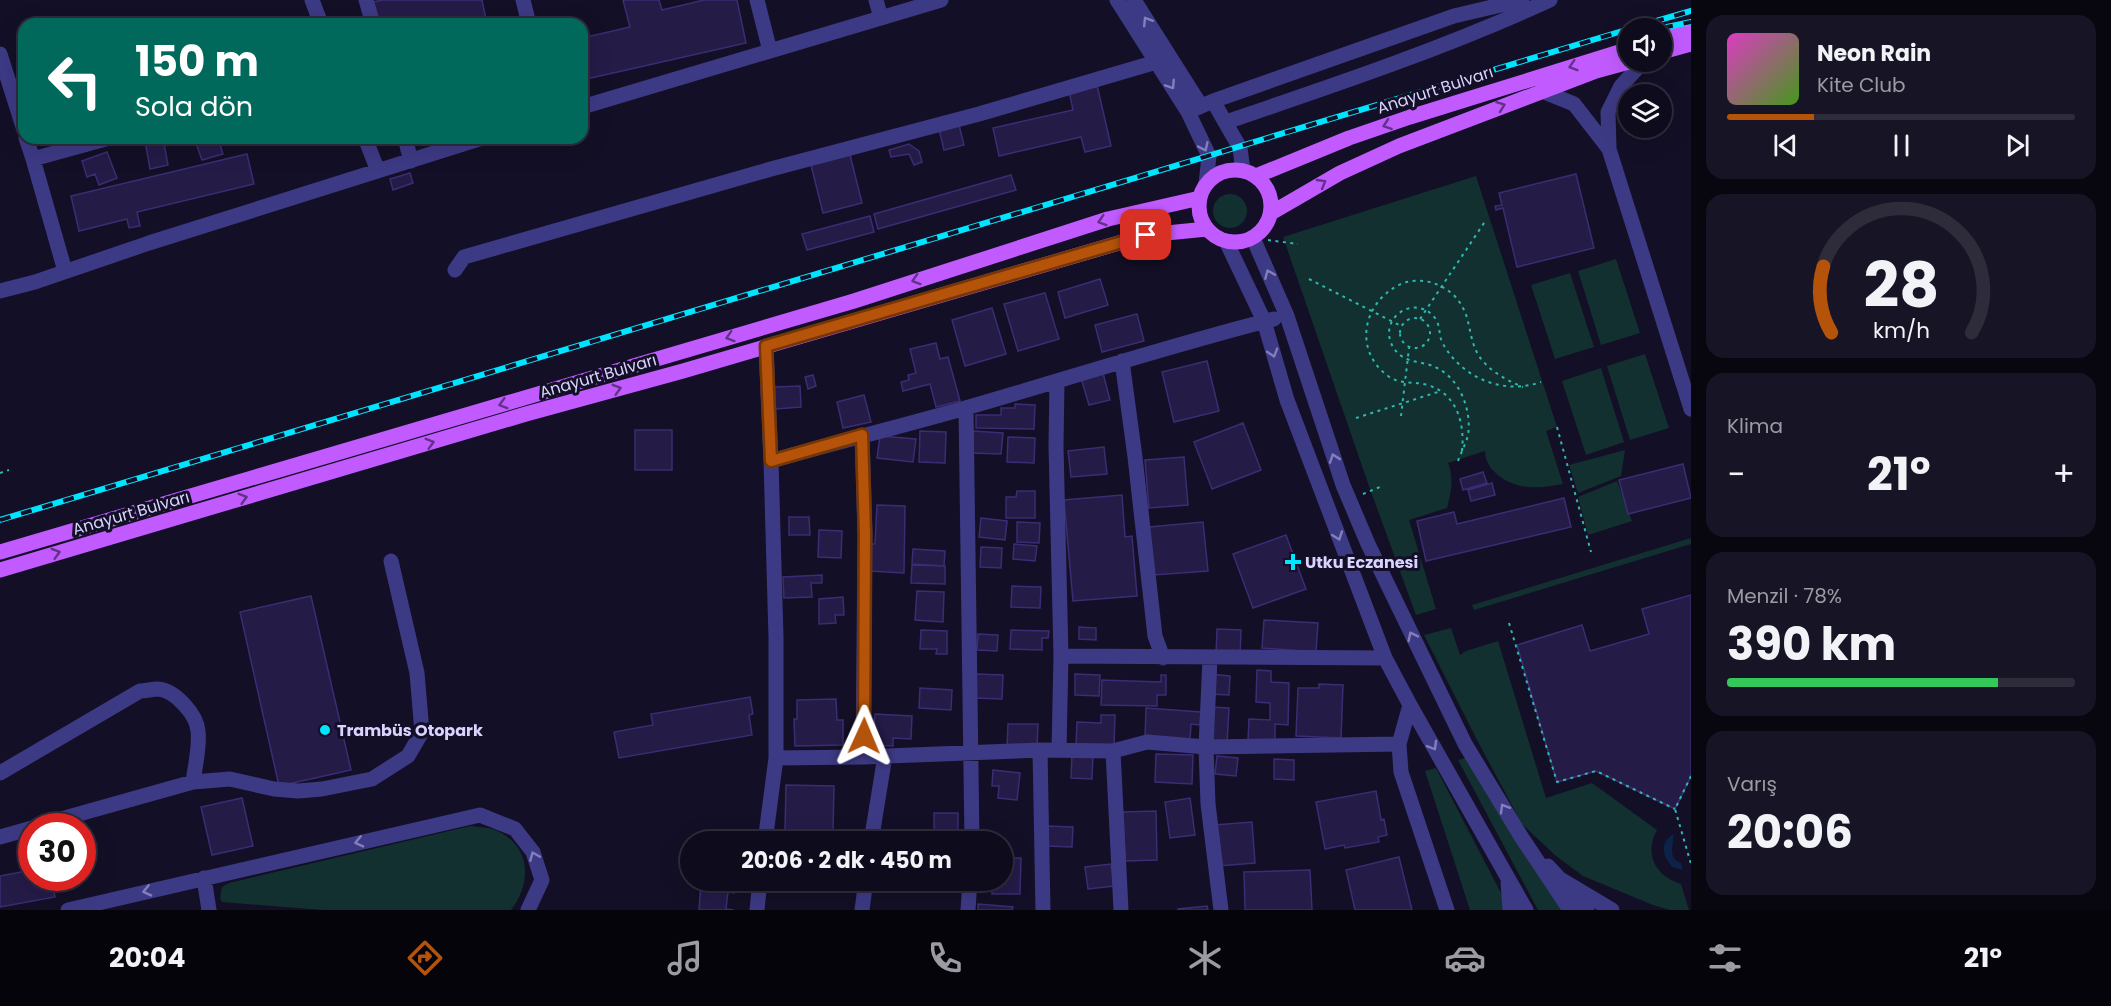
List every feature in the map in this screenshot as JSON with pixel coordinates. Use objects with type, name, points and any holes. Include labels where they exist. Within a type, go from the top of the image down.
[{"type":"main road","points":[[1672,36],[1691,31]]},
{"type":"main road","points":[[1672,49],[1691,44]]},
{"type":"main road","name":"Anayurt Bulvarı","points":[[1249,173],[1410,117],[1618,52]]},
{"type":"main road","points":[[1271,213],[1340,173],[1389,151],[1542,91],[1618,65]]},
{"type":"main road","points":[[1221,173],[1249,173],[1270,193],[1271,213],[1268,222],[1253,238],[1243,242],[1226,241],[1212,234],[1200,216],[1203,191],[1221,173]]},
{"type":"main road","name":"Anayurt Bulvarı","points":[[0,552],[810,314],[1203,191]]},
{"type":"main road","name":"Anayurt Bulvarı","points":[[0,570],[1146,235],[1208,229]]},
{"type":"street","points":[[312,0],[319,18]]},
{"type":"street","points":[[366,0],[371,18]]},
{"type":"street","points":[[524,0],[528,18]]},
{"type":"street","points":[[757,0],[770,51]]},
{"type":"street","points":[[876,0],[881,18]]},
{"type":"street","points":[[588,105],[941,0]]},
{"type":"street","points":[[1118,0],[1201,106],[1226,122],[1240,148],[1249,173]]},
{"type":"street","points":[[1134,0],[1163,60]]},
{"type":"street","points":[[1201,106],[1454,16],[1522,0]]},
{"type":"street","points":[[1226,122],[1379,69],[1506,20],[1550,0]]},
{"type":"street","points":[[0,54],[18,111]]},
{"type":"street","points":[[455,270],[464,257],[771,169],[979,114],[1163,60]]},
{"type":"street","points":[[1634,72],[1621,86],[1608,112],[1609,149],[1691,409]]},
{"type":"street","points":[[1542,91],[1574,104],[1609,149]]},
{"type":"street","points":[[1201,106],[1209,156],[1203,191]]},
{"type":"street","points":[[28,144],[65,271]]},
{"type":"street","points":[[33,159],[87,144]]},
{"type":"street","points":[[367,144],[378,171]]},
{"type":"street","points":[[407,144],[411,161]]},
{"type":"street","points":[[0,291],[463,144]]},
{"type":"street","points":[[1253,238],[1287,315],[1349,499],[1377,564],[1465,744],[1522,838],[1570,910]]},
{"type":"street","points":[[1226,241],[1264,321],[1287,400],[1385,658],[1526,910]]},
{"type":"street","points":[[771,461],[966,408],[1287,315]]},
{"type":"street","points":[[766,346],[776,637],[776,758],[766,831]]},
{"type":"street","points":[[1122,361],[1155,636],[1163,658]]},
{"type":"street","points":[[1058,381],[1056,446],[1062,656],[1059,750]]},
{"type":"street","points":[[966,408],[972,831]]},
{"type":"street","points":[[862,435],[865,534],[863,757]]},
{"type":"street","points":[[82,813],[193,782],[230,779],[274,789],[298,791],[322,789],[372,779],[408,756],[422,732],[417,673],[391,561]]},
{"type":"street","points":[[1062,656],[1385,658]]},
{"type":"street","points":[[1210,658],[1206,747],[1209,804],[1221,910]]},
{"type":"street","points":[[0,773],[140,691],[158,689],[168,692],[188,709],[198,729],[193,782]]},
{"type":"street","points":[[1410,705],[1399,744],[1401,772],[1447,910]]},
{"type":"street","points":[[776,758],[1040,750],[1113,751],[1147,742],[1206,747],[1399,744]]},
{"type":"street","points":[[1040,750],[1043,910]]},
{"type":"street","points":[[1113,751],[1121,910]]},
{"type":"street","points":[[873,831],[885,756]]},
{"type":"street","points":[[68,910],[480,815],[515,829],[533,852],[542,880],[528,910]]},
{"type":"street","points":[[0,837],[18,832]]},
{"type":"street","points":[[1522,838],[1560,879],[1577,903],[1587,910]]},
{"type":"street","points":[[1507,876],[1510,910]]},
{"type":"street","points":[[204,878],[209,910]]},
{"type":"street","points":[[1560,879],[1612,910]]},
{"type":"street","points":[[757,910],[759,891]]},
{"type":"street","points":[[862,910],[865,891]]},
{"type":"street","points":[[968,910],[969,891]]},
{"type":"path","points":[[1420,319],[1486,220]]},
{"type":"path","points":[[1253,238],[1298,244]]},
{"type":"path","points":[[1308,279],[1401,326]]},
{"type":"path","points":[[1462,451],[1464,440],[1462,422],[1453,403],[1441,392],[1428,385],[1398,382],[1387,376],[1375,364],[1366,333],[1371,310],[1381,296],[1401,284],[1417,281],[1430,282],[1442,287],[1456,298],[1463,308],[1471,338],[1484,362],[1500,376],[1523,387]]},
{"type":"path","points":[[1458,461],[1468,434],[1466,406],[1454,381],[1434,366],[1408,359],[1398,353],[1390,341],[1389,327],[1399,313],[1416,307],[1426,311],[1436,320],[1440,338],[1454,357],[1485,382],[1502,387],[1523,387],[1542,382]]},
{"type":"path","points":[[1407,319],[1420,319],[1429,326],[1431,334],[1429,341],[1416,349],[1409,348],[1402,342],[1399,334],[1401,326],[1407,319]]},
{"type":"path","points":[[1401,416],[1409,348]]},
{"type":"path","points":[[1356,418],[1441,392]]},
{"type":"path","points":[[1557,427],[1591,552]]},
{"type":"path","points":[[0,473],[9,470]]},
{"type":"path","points":[[1349,499],[1380,487]]},
{"type":"path","points":[[1509,623],[1557,782],[1596,771],[1675,809]]},
{"type":"path","points":[[1691,776],[1675,809],[1691,864]]},
{"type":"green space","points":[[1476,176],[1557,427],[1546,431],[1563,484],[1533,487],[1514,484],[1494,471],[1486,459],[1485,451],[1448,463],[1451,485],[1447,508],[1409,520],[1436,609],[1416,615],[1283,237]]},
{"type":"green space","points":[[1230,194],[1242,199],[1247,211],[1242,223],[1230,228],[1218,223],[1213,211],[1218,199]]},
{"type":"green space","points":[[1616,259],[1640,333],[1601,345],[1578,271]]},
{"type":"green space","points":[[1570,273],[1594,347],[1555,359],[1531,285]]},
{"type":"green space","points":[[1645,354],[1669,428],[1630,440],[1607,366]]},
{"type":"green space","points":[[1601,368],[1624,442],[1586,455],[1562,381]]},
{"type":"green space","points":[[1625,450],[1621,476],[1578,493],[1569,465]]},
{"type":"green space","points":[[1617,481],[1632,521],[1588,535],[1578,497]]},
{"type":"green space","points":[[1691,538],[1691,544],[1474,610],[1472,605]]},
{"type":"green space","points":[[1451,628],[1460,655],[1498,641],[1546,798],[1592,783],[1657,830],[1652,847],[1654,863],[1664,876],[1681,884],[1689,910],[1670,910],[1653,905],[1583,876],[1556,856],[1522,824],[1424,635]]},
{"type":"green space","points":[[1465,758],[1565,910],[1538,910],[1458,760]]},
{"type":"green space","points":[[1436,768],[1508,910],[1470,910],[1425,771]]},
{"type":"green space","points":[[470,826],[493,829],[506,836],[521,854],[525,876],[523,887],[511,910],[323,910],[222,902],[220,898],[222,887],[229,883]]},
{"type":"water","points":[[1673,834],[1672,854],[1681,863],[1683,870],[1672,867],[1666,858],[1664,846]]},
{"type":"building","points":[[382,0],[482,0],[486,18],[377,18],[373,2]]},
{"type":"building","points":[[623,0],[659,0],[662,10],[704,0],[737,0],[746,43],[588,79],[588,37],[630,27]]},
{"type":"building","points":[[1097,85],[1111,146],[1085,152],[1081,137],[999,156],[993,128],[1073,110],[1069,91]]},
{"type":"building","points":[[959,125],[964,145],[944,150],[939,129]]},
{"type":"building","points":[[146,144],[164,144],[168,165],[150,169]]},
{"type":"building","points":[[196,144],[220,144],[223,154],[202,160]]},
{"type":"building","points":[[909,144],[919,151],[922,162],[914,165],[909,154],[891,157],[889,150]]},
{"type":"building","points":[[107,152],[117,178],[99,185],[95,174],[87,177],[82,161]]},
{"type":"building","points":[[247,154],[254,184],[137,212],[140,226],[129,228],[127,219],[79,231],[71,196]]},
{"type":"building","points":[[850,155],[862,203],[823,213],[811,165]]},
{"type":"building","points":[[410,173],[413,183],[393,190],[390,179]]},
{"type":"building","points":[[1576,174],[1594,248],[1517,267],[1503,208],[1496,210],[1495,206],[1502,205],[1499,193]]},
{"type":"building","points":[[1011,175],[1016,190],[878,229],[874,214]]},
{"type":"building","points":[[870,216],[874,232],[807,250],[802,234]]},
{"type":"building","points":[[1100,279],[1108,305],[1065,318],[1058,292]]},
{"type":"building","points":[[1045,293],[1059,339],[1018,351],[1004,304]]},
{"type":"building","points":[[992,308],[1006,354],[965,366],[952,320]]},
{"type":"building","points":[[1137,314],[1144,341],[1102,352],[1095,325]]},
{"type":"building","points":[[936,343],[940,359],[948,357],[960,401],[936,407],[930,384],[903,391],[901,382],[909,380],[908,375],[916,373],[910,349]]},
{"type":"building","points":[[1207,361],[1219,411],[1174,422],[1162,372]]},
{"type":"building","points":[[1103,373],[1110,400],[1089,405],[1081,378]]},
{"type":"building","points":[[813,375],[816,386],[808,389],[805,377]]},
{"type":"building","points":[[800,386],[801,407],[775,409],[774,387]]},
{"type":"building","points":[[864,395],[871,422],[843,428],[837,402]]},
{"type":"building","points":[[1015,404],[1035,405],[1034,429],[976,428],[976,415],[1001,415],[1001,408],[1015,408]]},
{"type":"building","points":[[1243,423],[1261,470],[1212,489],[1194,442]]},
{"type":"building","points":[[635,430],[672,430],[672,470],[635,470]]},
{"type":"building","points":[[920,431],[946,432],[945,463],[919,462]]},
{"type":"building","points":[[973,431],[1003,433],[1001,454],[972,453]]},
{"type":"building","points":[[880,436],[916,439],[913,462],[877,458]]},
{"type":"building","points":[[1008,437],[1035,438],[1034,463],[1007,462]]},
{"type":"building","points":[[1104,447],[1107,474],[1071,477],[1068,451]]},
{"type":"building","points":[[1184,457],[1188,505],[1149,508],[1145,460]]},
{"type":"building","points":[[1683,464],[1691,498],[1628,514],[1619,480]]},
{"type":"building","points":[[1483,472],[1487,483],[1463,490],[1460,479]]},
{"type":"building","points":[[1492,483],[1495,495],[1471,501],[1468,490]]},
{"type":"building","points":[[1017,491],[1035,491],[1035,518],[1006,518],[1006,497],[1016,497]]},
{"type":"building","points":[[1122,495],[1125,537],[1132,536],[1137,596],[1073,601],[1064,500]]},
{"type":"building","points":[[1564,498],[1571,527],[1426,561],[1417,521],[1454,512],[1457,524]]},
{"type":"building","points":[[877,505],[905,506],[904,573],[869,571],[871,544],[875,544]]},
{"type":"building","points":[[789,517],[809,517],[810,535],[789,535]]},
{"type":"building","points":[[981,518],[1007,521],[1005,540],[979,537]]},
{"type":"building","points":[[1017,522],[1040,523],[1039,543],[1017,542]]},
{"type":"building","points":[[1203,522],[1208,571],[1153,575],[1149,527]]},
{"type":"building","points":[[819,530],[842,531],[841,558],[818,557]]},
{"type":"building","points":[[1286,535],[1306,589],[1253,608],[1233,554]]},
{"type":"building","points":[[1014,544],[1037,546],[1035,561],[1013,559]]},
{"type":"building","points":[[981,547],[1002,548],[1001,568],[980,567]]},
{"type":"building","points":[[913,549],[945,551],[944,566],[912,564]]},
{"type":"building","points":[[912,565],[945,566],[945,584],[911,583]]},
{"type":"building","points":[[822,575],[822,583],[811,583],[812,597],[784,598],[783,577]]},
{"type":"building","points":[[1012,586],[1041,587],[1040,608],[1011,607]]},
{"type":"building","points":[[917,591],[944,592],[943,622],[915,620]]},
{"type":"building","points":[[1691,595],[1691,776],[1675,809],[1596,771],[1557,782],[1517,645],[1582,625],[1590,651],[1649,634],[1642,609]]},
{"type":"building","points":[[311,596],[351,770],[279,786],[240,612]]},
{"type":"building","points":[[843,597],[844,615],[835,615],[836,623],[819,624],[819,599]]},
{"type":"building","points":[[1264,620],[1318,623],[1316,652],[1262,648]]},
{"type":"building","points":[[1079,627],[1096,628],[1096,640],[1079,639]]},
{"type":"building","points":[[1217,629],[1241,630],[1240,656],[1216,655]]},
{"type":"building","points":[[921,630],[947,631],[947,654],[936,654],[937,649],[920,649]]},
{"type":"building","points":[[1011,630],[1049,631],[1048,638],[1042,638],[1042,650],[1010,649]]},
{"type":"building","points":[[978,634],[998,635],[997,651],[977,650]]},
{"type":"building","points":[[1257,670],[1271,671],[1271,682],[1289,683],[1288,725],[1275,724],[1275,741],[1248,740],[1249,719],[1270,720],[1270,703],[1256,702]]},
{"type":"building","points":[[976,674],[1003,675],[1002,699],[975,698]]},
{"type":"building","points":[[1075,674],[1100,675],[1099,696],[1075,695]]},
{"type":"building","points":[[1210,674],[1230,676],[1229,695],[1209,694]]},
{"type":"building","points":[[1161,675],[1166,675],[1166,695],[1157,695],[1157,706],[1101,705],[1102,680],[1161,682]]},
{"type":"building","points":[[1319,684],[1343,685],[1341,738],[1296,736],[1298,688],[1319,688]]},
{"type":"building","points":[[920,688],[952,690],[951,710],[919,708]]},
{"type":"building","points":[[750,697],[753,714],[749,715],[752,735],[619,758],[614,732],[653,725],[651,714]]},
{"type":"building","points":[[836,699],[837,720],[843,720],[843,745],[795,746],[794,719],[797,719],[797,700]]},
{"type":"building","points":[[1210,707],[1229,708],[1227,744],[1208,743]]},
{"type":"building","points":[[1146,708],[1201,712],[1200,725],[1191,724],[1190,739],[1145,738]]},
{"type":"building","points":[[875,714],[912,716],[911,739],[893,738],[893,746],[873,745]]},
{"type":"building","points":[[1101,715],[1115,715],[1114,746],[1076,745],[1077,722],[1101,723]]},
{"type":"building","points":[[1008,724],[1038,724],[1037,747],[1007,747]]},
{"type":"building","points":[[1072,754],[1093,754],[1092,779],[1071,778]]},
{"type":"building","points":[[1156,754],[1193,755],[1192,784],[1155,782]]},
{"type":"building","points":[[1217,756],[1238,758],[1236,776],[1215,774]]},
{"type":"building","points":[[1274,759],[1294,760],[1294,780],[1274,779]]},
{"type":"building","points":[[993,770],[1020,773],[1017,800],[998,798],[999,786],[992,786]]},
{"type":"building","points":[[786,785],[834,786],[833,831],[785,830]]},
{"type":"building","points":[[1376,791],[1381,820],[1384,819],[1387,835],[1378,837],[1379,842],[1325,849],[1316,802]]},
{"type":"building","points":[[242,798],[253,846],[212,855],[201,807]]},
{"type":"building","points":[[1190,798],[1195,835],[1170,838],[1165,802]]},
{"type":"building","points":[[1156,811],[1157,860],[1125,861],[1123,812]]},
{"type":"building","points":[[934,813],[958,813],[958,831],[934,831]]},
{"type":"building","points":[[1252,822],[1255,863],[1218,866],[1215,825]]},
{"type":"building","points":[[1047,826],[1073,827],[1072,847],[1046,846]]},
{"type":"building","points":[[1399,857],[1412,910],[1355,910],[1346,870]]},
{"type":"building","points":[[1013,858],[1021,858],[1020,894],[992,894],[992,891],[1013,891]]},
{"type":"building","points":[[1111,864],[1114,886],[1088,889],[1085,867]]},
{"type":"building","points":[[1310,870],[1312,910],[1245,910],[1244,872]]},
{"type":"building","points":[[18,873],[18,891],[54,891],[55,897],[0,907],[0,876]]},
{"type":"building","points":[[700,891],[734,891],[734,893],[728,892],[726,909],[734,910],[699,910]]},
{"type":"building","points":[[978,904],[1013,907],[1012,910],[978,910]]},
{"type":"building","points":[[1207,906],[1208,910],[1178,910],[1178,909]]},
{"type":"railway","points":[[1667,18],[1691,11]]},
{"type":"railway","points":[[1672,26],[1691,22]]},
{"type":"railway","points":[[0,520],[1618,32]]},
{"type":"place","name":"Utku Eczanesi","points":[[1293,562]]},
{"type":"place","name":"Trambüs Otopark","points":[[325,730]]},
{"type":"route","points":[[864,736],[866,672],[862,435],[771,461],[766,346],[1146,235]]}]
